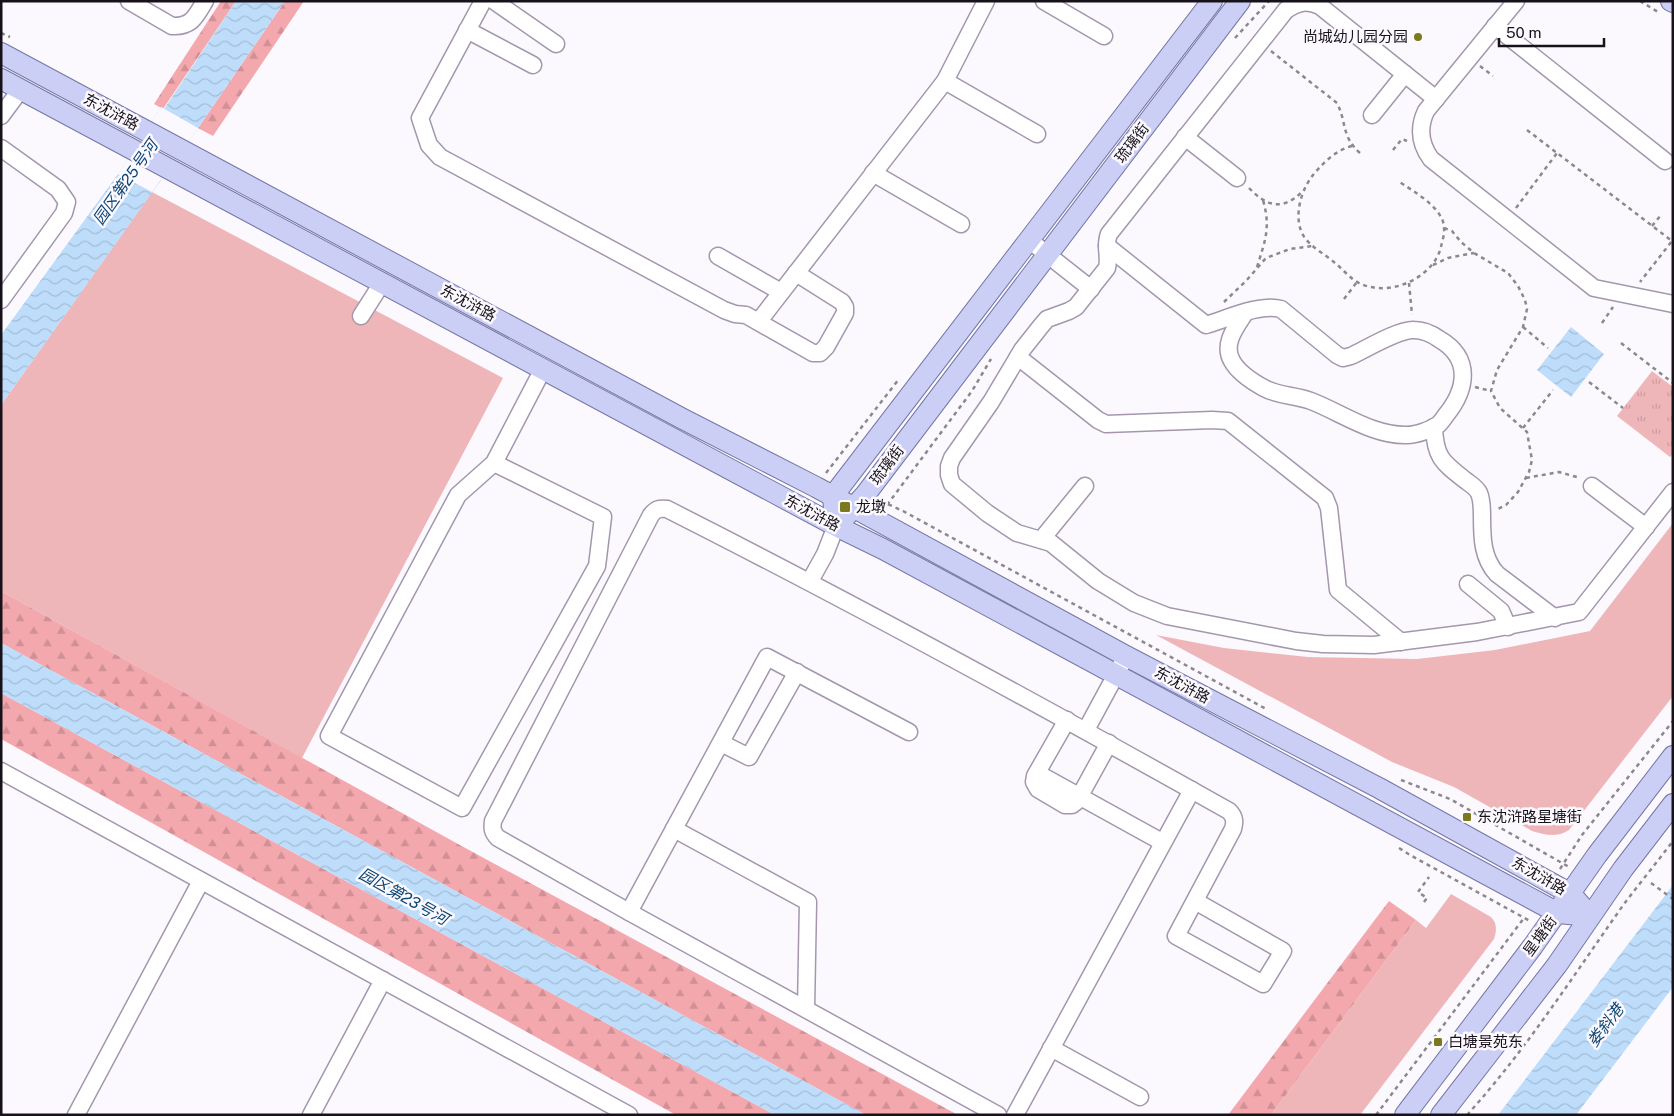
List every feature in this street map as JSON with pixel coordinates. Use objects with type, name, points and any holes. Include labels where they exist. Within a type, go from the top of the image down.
[{"type":"main road","name":"琉璃街","points":[[833,496],[1212,1]]},
{"type":"main road","name":"琉璃街","points":[[836,526],[855,507],[1240,1]]},
{"type":"main road","name":"东沈浒路","points":[[1,53],[682,419],[855,507],[1126,656],[1379,788],[1571,894],[1590,916]]},
{"type":"main road","name":"东沈浒路","points":[[1,79],[836,526],[883,549],[1558,913],[1590,916]]},
{"type":"main road","points":[[833,496],[836,526]]},
{"type":"main road","name":"星塘街","points":[[1405,1115],[1558,913],[1597,855],[1673,756]]},
{"type":"main road","name":"星塘街","points":[[1441,1115],[1557,965],[1623,869],[1673,804]]},
{"type":"street","points":[[129,1],[172,26],[190,23],[205,1]]},
{"type":"street","points":[[483,1],[420,118],[429,145],[440,157],[724,310],[735,314],[746,314],[814,353],[820,353],[826,347],[845,313],[846,307],[842,302],[796,273]]},
{"type":"street","points":[[494,1],[556,44]]},
{"type":"street","points":[[759,321],[945,81],[986,1]]},
{"type":"street","points":[[1044,1],[1104,36]]},
{"type":"street","points":[[1495,26],[1502,1]]},
{"type":"street","points":[[1516,1],[1426,111],[1420,130],[1424,150],[1431,159],[1594,288],[1673,304]]},
{"type":"street","points":[[1495,26],[1517,16],[1528,1]]},
{"type":"street","points":[[1436,99],[1320,6],[1308,2],[1300,2],[1286,10],[1109,234],[1107,246],[1108,268],[1076,307],[1047,319],[1018,357],[991,402],[952,458],[949,466],[952,484],[987,513],[1017,533],[1051,543],[1098,581],[1134,603],[1167,616],[1296,641],[1323,644],[1374,645],[1508,627],[1579,612],[1673,492]]},
{"type":"street","points":[[1495,26],[1665,161]]},
{"type":"street","points":[[467,30],[533,65]]},
{"type":"street","points":[[1372,115],[1404,74]]},
{"type":"street","points":[[945,81],[1037,134]]},
{"type":"street","points":[[1,116],[21,90]]},
{"type":"street","points":[[1185,137],[1237,178]]},
{"type":"street","points":[[1,148],[58,189],[67,202],[64,214],[1,300]]},
{"type":"street","points":[[873,173],[961,224]]},
{"type":"street","points":[[1029,240],[1091,288]]},
{"type":"street","points":[[1107,246],[1206,325],[1246,313],[1272,307],[1281,309],[1337,356],[1344,358],[1408,331],[1414,330],[1428,333],[1454,349],[1459,358],[1463,370],[1459,397],[1439,424],[1409,435],[1394,435],[1372,429],[1309,400],[1276,393],[1263,388],[1238,370],[1231,360],[1230,337],[1246,313]]},
{"type":"street","points":[[718,256],[781,292]]},
{"type":"street","points":[[361,316],[382,282]]},
{"type":"street","points":[[1018,357],[1098,420],[1106,424],[1228,421],[1325,498],[1329,508],[1338,590],[1401,642]]},
{"type":"street","points":[[494,463],[603,517],[597,566],[462,808],[330,736],[458,495],[494,463],[544,369]]},
{"type":"street","points":[[1434,426],[1434,443],[1439,456],[1447,466],[1476,488],[1480,495],[1485,556],[1490,566],[1497,574],[1555,618]]},
{"type":"street","points":[[1041,540],[1085,486]]},
{"type":"street","points":[[1592,486],[1646,528]]},
{"type":"street","points":[[998,1115],[629,912],[498,838],[493,833],[493,821],[651,515],[660,508],[667,509],[810,581],[1086,730],[1229,811],[1234,816],[1235,823],[1176,936],[1263,984],[1283,951],[1195,901]]},
{"type":"street","points":[[810,581],[825,554],[836,526]]},
{"type":"street","points":[[1468,584],[1501,611],[1508,627]]},
{"type":"street","points":[[1086,730],[1126,656]]},
{"type":"street","points":[[629,912],[767,657],[909,732]]},
{"type":"street","points":[[721,743],[749,757],[797,672]]},
{"type":"street","points":[[1067,720],[1037,773],[1034,782],[1038,789],[1065,805],[1072,805],[1080,796],[1109,743]]},
{"type":"street","points":[[1,771],[629,1115]]},
{"type":"street","points":[[1016,1115],[1162,842],[1192,790]]},
{"type":"street","points":[[1080,796],[1162,842]]},
{"type":"street","points":[[674,829],[808,902],[806,1010]]},
{"type":"street","points":[[76,1115],[201,881]]},
{"type":"street","points":[[312,1115],[383,980]]},
{"type":"street","points":[[1051,1048],[1140,1097]]},
{"type":"path","points":[[1260,42],[1337,103],[1341,110],[1348,140],[1360,153]]},
{"type":"path","points":[[1527,130],[1672,241],[1630,296]]},
{"type":"path","points":[[1237,178],[1263,200],[1270,204],[1284,205],[1295,199],[1304,190],[1313,175],[1331,157],[1342,148],[1352,146]]},
{"type":"path","points":[[1507,220],[1557,153]]},
{"type":"path","points":[[1398,181],[1440,214],[1444,228],[1438,256],[1432,266]]},
{"type":"path","points":[[1304,190],[1299,212],[1303,236],[1357,282],[1371,288],[1394,287],[1420,276],[1432,266],[1448,258],[1474,254]]},
{"type":"path","points":[[1257,269],[1268,229],[1267,214],[1263,200]]},
{"type":"path","points":[[1652,226],[1661,215]]},
{"type":"path","points":[[1444,228],[1452,231],[1474,254],[1508,273],[1518,286],[1527,309],[1523,327],[1497,370],[1491,391],[1500,408],[1527,432],[1532,460],[1529,472],[1518,492],[1506,505],[1490,513],[1482,513]]},
{"type":"path","points":[[1222,304],[1266,258],[1290,249],[1313,246]]},
{"type":"path","points":[[1344,299],[1357,282]]},
{"type":"path","points":[[1408,282],[1412,317],[1408,331]]},
{"type":"path","points":[[1523,327],[1548,348]]},
{"type":"path","points":[[1621,342],[1673,383]]},
{"type":"path","points":[[1590,382],[1623,408]]},
{"type":"path","points":[[1523,429],[1553,390]]},
{"type":"path","points":[[1526,478],[1559,472],[1577,477],[1592,486]]},
{"type":"path","points":[[1551,882],[1582,836],[1673,721]]},
{"type":"path","points":[[1467,1115],[1490,1089],[1569,985],[1625,904],[1673,841]]},
{"type":"path","points":[[1424,902],[1427,898],[1418,892],[1429,877]]},
{"type":"path","points":[[1652,883],[1673,899]]},
{"type":"path","points":[[1376,1115],[1536,901]]},
{"type":"green space","points":[[221,1],[236,1],[163,109],[154,104]]},
{"type":"green space","points":[[285,1],[304,1],[213,136],[198,128]]},
{"type":"green space","points":[[152,192],[503,378],[302,758],[1,591],[1,405]]},
{"type":"green space","points":[[1652,371],[1673,387],[1673,454],[1670,457],[1617,416]]},
{"type":"green space","points":[[1673,523],[1673,696],[1569,830],[1560,834],[1546,835],[1532,831],[1454,787],[1392,762],[1156,635],[1224,648],[1308,657],[1417,659],[1495,650],[1590,631]]},
{"type":"green space","points":[[1,591],[458,844],[958,1115],[866,1115],[1,643]]},
{"type":"green space","points":[[1,693],[775,1115],[676,1115],[1,739]]},
{"type":"green space","points":[[1451,894],[1491,917],[1496,927],[1494,939],[1360,1115],[1271,1115],[1416,920],[1426,928]]},
{"type":"green space","points":[[1389,901],[1416,920],[1271,1115],[1228,1115]]},
{"type":"water","name":"园区第25号河","points":[[236,1],[285,1],[198,128],[1,405],[1,335],[118,174],[161,107],[164,109]]},
{"type":"water","points":[[1571,327],[1604,354],[1571,397],[1537,370]]},
{"type":"water","name":"园区第23号河","points":[[1,643],[866,1115],[775,1115],[1,693]]},
{"type":"water","name":"娄斜港","points":[[1673,885],[1673,987],[1576,1115],[1498,1115]]},
{"type":"pier","points":[[161,107],[198,128],[152,192],[118,174]]},
{"type":"place","name":"尚城幼儿园分园","points":[[1418,37]]},
{"type":"place","name":"龙墩","points":[[845,507]]},
{"type":"place","name":"东沈浒路星塘街","points":[[1467,817]]},
{"type":"place","name":"白塘景苑东","points":[[1438,1042]]}]
